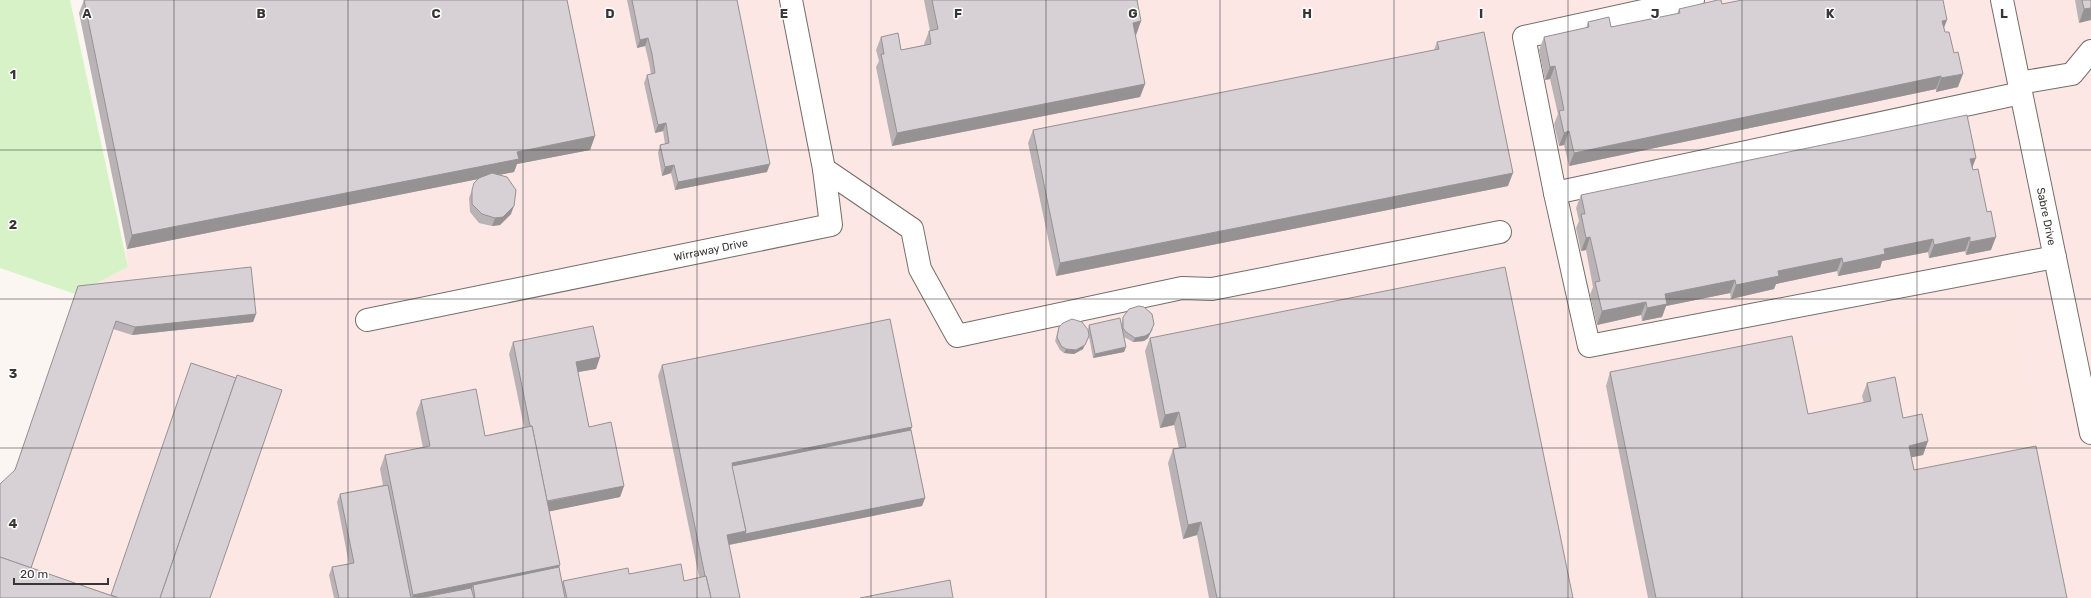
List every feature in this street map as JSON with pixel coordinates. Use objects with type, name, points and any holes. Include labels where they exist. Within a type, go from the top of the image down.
[{"type":"street","name":"Wirraway Drive","points":[[367,320],[831,226],[824,169],[791,0]]},
{"type":"street","points":[[1693,0],[1524,38],[1555,193],[1589,346],[2055,257]]},
{"type":"street","name":"Sabre Drive","points":[[2002,0],[2091,433]]},
{"type":"street","points":[[1555,193],[2020,88],[2072,74],[2091,51]]},
{"type":"street","points":[[824,169],[912,229],[920,269],[957,336],[1182,288],[1212,289],[1500,232]]},
{"type":"shaded area","points":[[95,0],[2091,0],[2091,598],[0,598],[12,478],[75,294],[128,267]]},
{"type":"shaded area","points":[[2013,305],[2071,598],[1837,598],[1787,350]]},
{"type":"green space","points":[[0,0],[70,0],[128,267],[75,294],[0,268]]},
{"type":"building","points":[[84,0],[567,0],[595,136],[517,152],[519,159],[132,235]]},
{"type":"building","points":[[632,0],[737,0],[770,164],[678,182],[674,165],[665,167],[660,145],[669,143],[666,123],[658,125],[647,75],[655,73],[652,54],[648,38],[640,40]]},
{"type":"building","points":[[932,0],[1137,0],[1141,21],[1133,23],[1145,84],[897,133],[881,54],[884,54],[881,37],[898,33],[901,50],[931,44],[929,31],[938,29]]},
{"type":"building","points":[[1721,0],[1722,4],[1742,0],[1943,0],[1947,20],[1942,21],[1945,32],[1949,32],[1954,53],[1958,52],[1963,74],[1941,78],[1941,76],[1574,153],[1569,131],[1564,133],[1559,111],[1564,110],[1555,66],[1550,67],[1544,37],[1589,27],[1588,22],[1609,17],[1611,27],[1680,13],[1679,9]]},
{"type":"building","points":[[2082,0],[2091,0],[2091,8],[2084,9]]},
{"type":"building","points":[[1484,32],[1513,173],[1060,263],[1033,130],[1439,49],[1437,42]]},
{"type":"building","points":[[1967,115],[1976,158],[1970,159],[1973,170],[1978,169],[1987,212],[1991,211],[1996,237],[1970,242],[1970,237],[1934,245],[1933,239],[1884,249],[1885,254],[1843,263],[1842,258],[1778,271],[1779,276],[1736,285],[1735,280],[1665,294],[1667,304],[1647,308],[1646,302],[1602,311],[1595,282],[1600,281],[1590,237],[1586,238],[1581,214],[1585,214],[1581,195]]},
{"type":"building","points":[[492,173],[507,177],[516,190],[514,206],[503,217],[495,218],[482,214],[472,204],[472,190],[474,183],[479,178]]},
{"type":"building","points":[[251,267],[256,314],[135,327],[116,321],[31,568],[0,557],[0,484],[15,470],[78,286]]},
{"type":"building","points":[[1505,267],[1573,598],[1217,598],[1201,522],[1188,525],[1173,449],[1186,447],[1179,412],[1165,415],[1150,338]]},
{"type":"building","points":[[1139,306],[1144,307],[1152,314],[1154,324],[1150,333],[1145,336],[1135,338],[1123,328],[1123,317],[1129,309]]},
{"type":"building","points":[[1120,318],[1126,347],[1095,354],[1089,325]]},
{"type":"building","points":[[890,319],[912,427],[732,463],[746,531],[727,535],[740,598],[711,598],[705,576],[662,365]]},
{"type":"building","points":[[1072,319],[1082,322],[1088,330],[1089,336],[1085,345],[1076,350],[1066,349],[1061,346],[1057,337],[1059,327],[1063,323]]},
{"type":"building","points":[[593,326],[600,357],[576,362],[589,427],[611,422],[624,486],[547,501],[513,342]]},
{"type":"building","points":[[1792,336],[1808,414],[1871,401],[1867,383],[1895,377],[1903,418],[1922,414],[1928,441],[1909,446],[1914,470],[2036,446],[2067,598],[1656,598],[1610,372]]},
{"type":"building","points":[[191,363],[236,378],[160,598],[119,598],[111,595]]},
{"type":"building","points":[[237,375],[282,390],[210,598],[160,598]]},
{"type":"building","points":[[476,389],[485,436],[532,426],[560,565],[413,595],[385,455],[430,446],[421,400]]},
{"type":"building","points":[[911,430],[925,498],[745,534],[746,531],[732,466]]},
{"type":"building","points":[[388,485],[411,598],[339,598],[332,567],[354,563],[340,494]]},
{"type":"building","points":[[0,557],[118,598],[0,598]]},
{"type":"building","points":[[681,564],[684,581],[706,576],[711,598],[567,598],[563,581],[628,568],[629,574]]},
{"type":"building","points":[[559,567],[565,598],[475,598],[473,585]]},
{"type":"building","points":[[950,580],[953,598],[860,598]]},
{"type":"building","points":[[471,588],[474,598],[420,598]]}]
